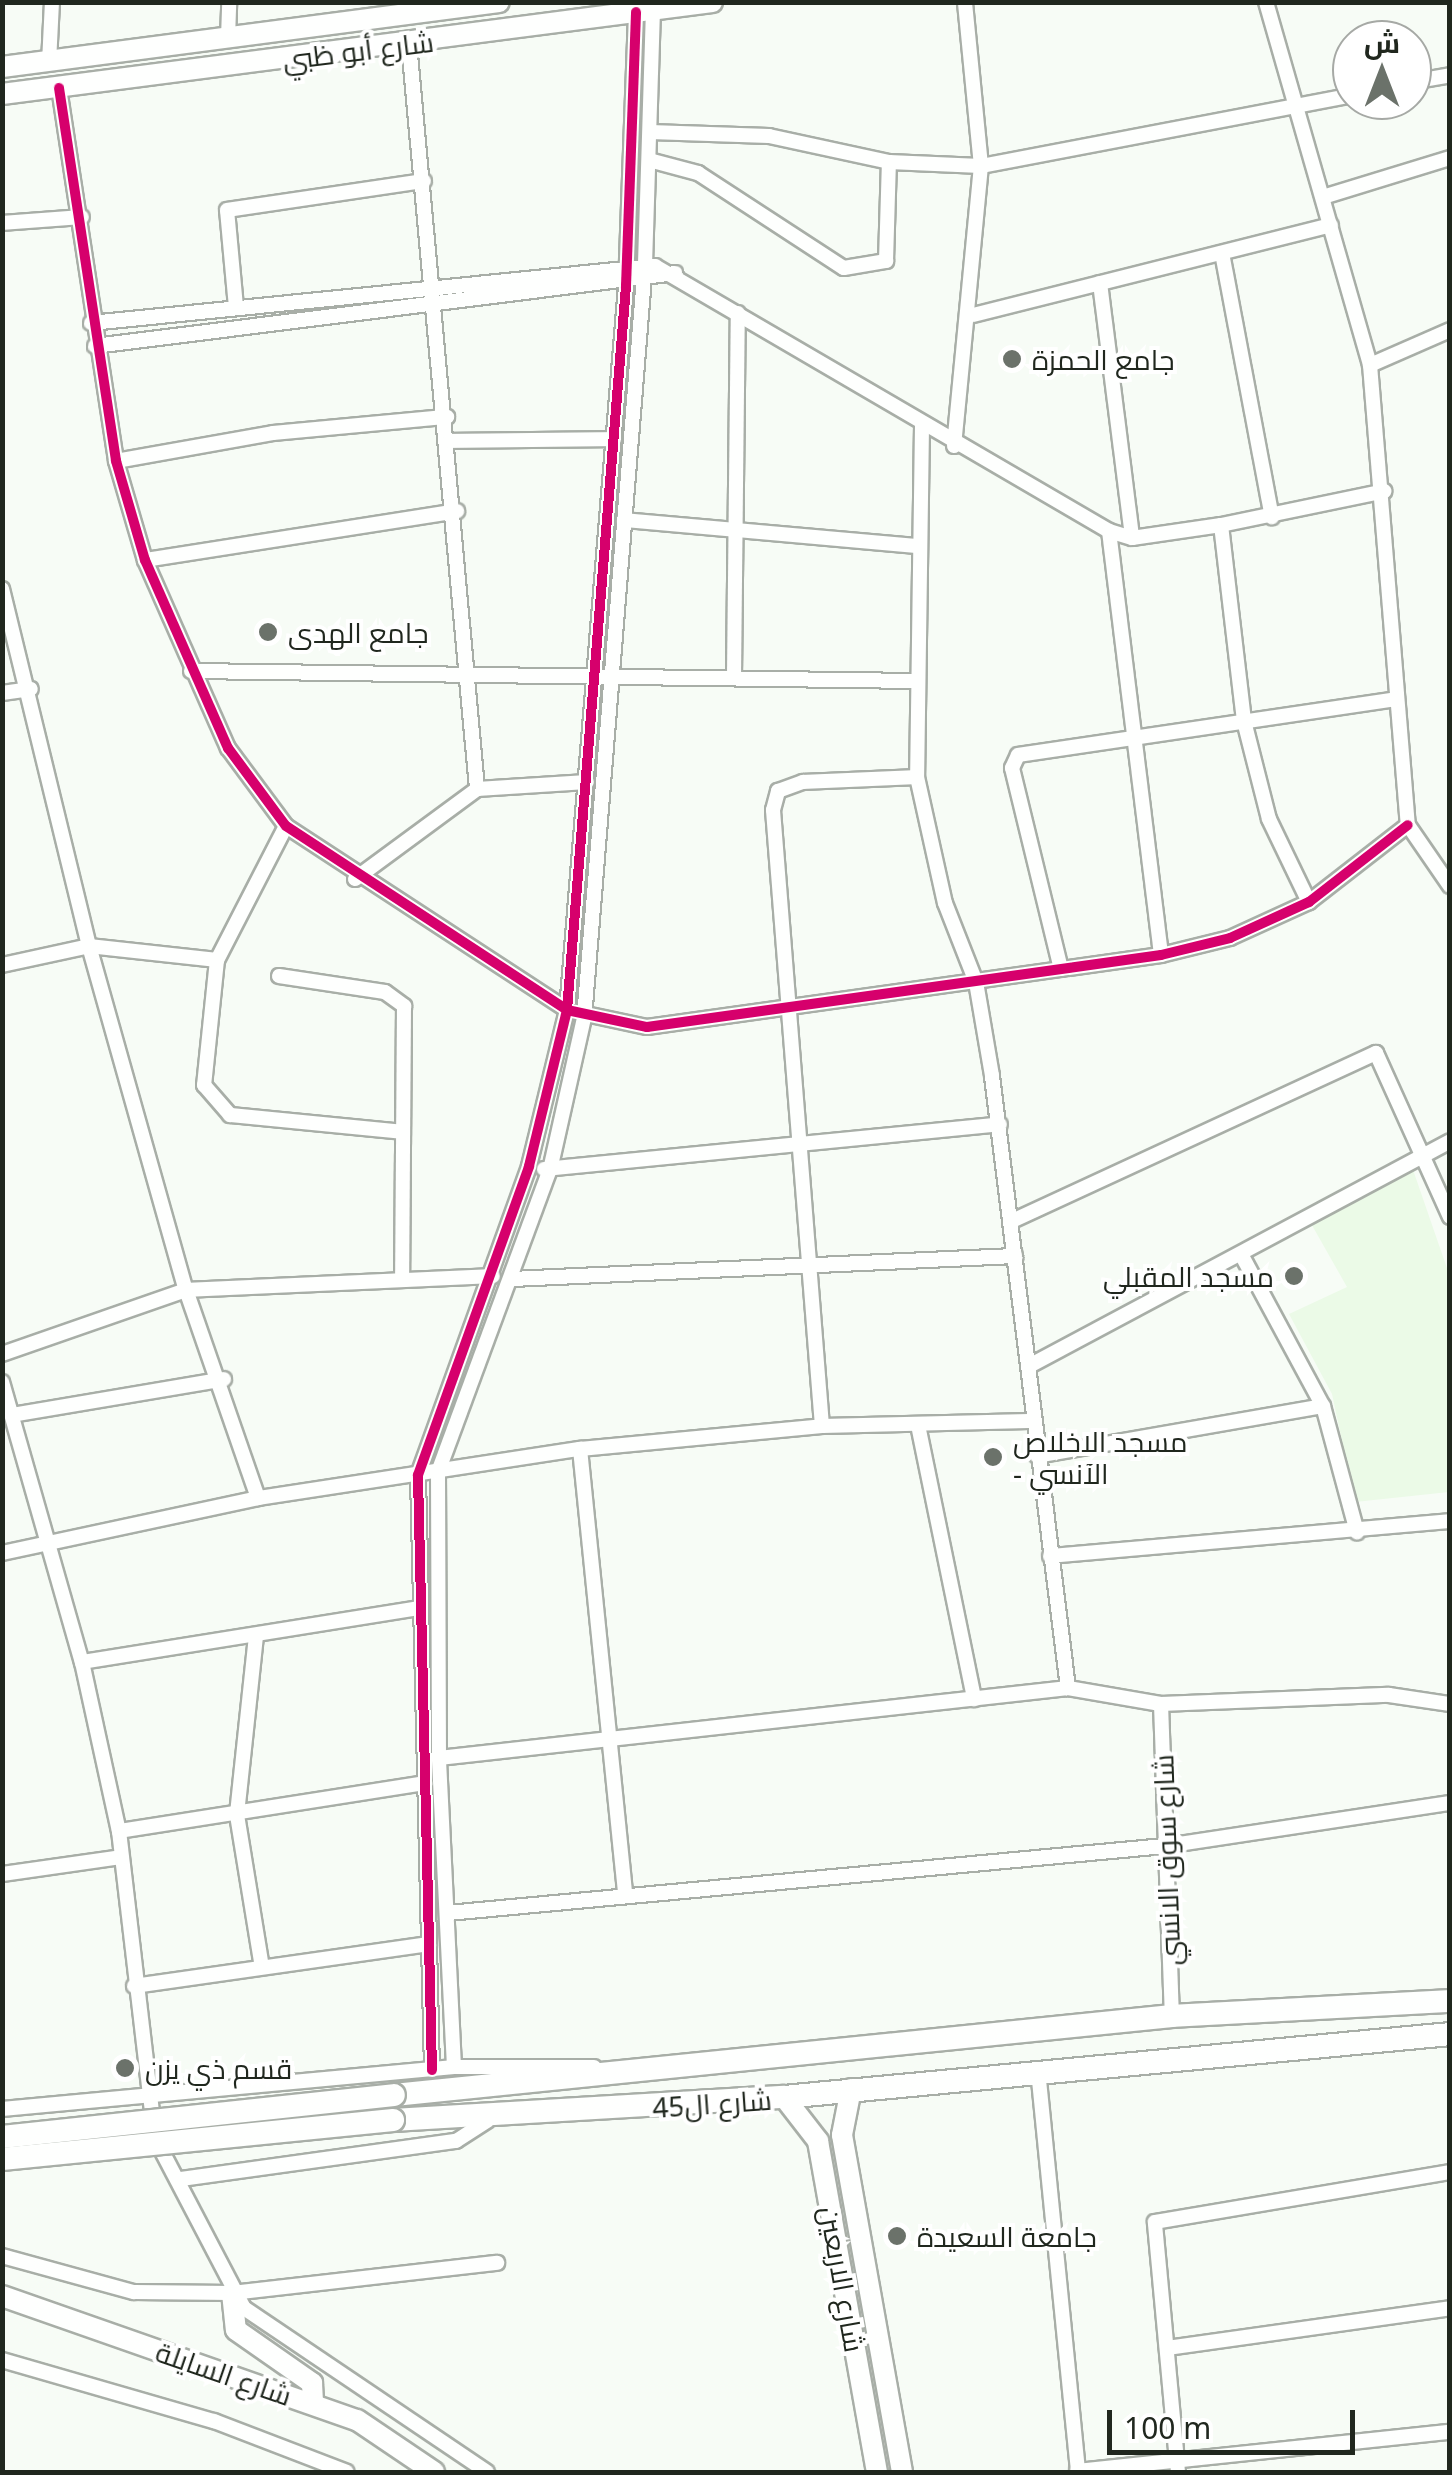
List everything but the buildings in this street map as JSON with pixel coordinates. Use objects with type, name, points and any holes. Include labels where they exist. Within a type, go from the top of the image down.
[{"type":"main road","name":"شارع أبو ظبي","points":[[2,67],[228,38],[348,12],[499,2]]},
{"type":"main road","name":"شارع أبو ظبي","points":[[2,94],[712,2]]},
{"type":"main road","points":[[49,63],[59,88]]},
{"type":"main road","name":"شارع ال45","points":[[2,2137],[544,2082],[598,2067],[1172,2016],[1450,1998]]},
{"type":"main road","name":"شارع ال45","points":[[2,2159],[394,2120],[488,2120],[784,2098],[1038,2070],[1450,2036]]},
{"type":"main road","name":"شارع الاربعين","points":[[851,2089],[842,2135],[902,2472]]},
{"type":"main road","name":"شارع الاربعين","points":[[784,2098],[818,2140],[877,2472]]},
{"type":"main road","points":[[818,2140],[842,2135]]},
{"type":"main road","points":[[232,2293],[236,2330],[312,2382],[313,2403]]},
{"type":"main road","name":"شارع السايلة","points":[[2,2296],[313,2403],[394,2440],[434,2472]]},
{"type":"street","points":[[49,63],[52,2]]},
{"type":"street","points":[[228,38],[229,2]]},
{"type":"street","points":[[954,446],[974,315],[981,166],[965,2]]},
{"type":"street","points":[[1266,2],[1370,365],[1385,491],[1396,698],[1408,825],[1450,886]]},
{"type":"street","points":[[432,2070],[418,1608],[418,1475],[530,1166],[567,1010],[587,782],[624,520],[645,264],[650,132],[644,11]]},
{"type":"street","points":[[454,2067],[439,1758],[438,1472],[550,1170],[584,1018],[614,440],[644,11]]},
{"type":"street","points":[[409,44],[458,511],[477,789]]},
{"type":"street","points":[[59,88],[82,216],[91,323],[116,462],[145,560],[228,748],[286,826],[355,879],[567,1010],[584,1018],[647,1026],[1162,955],[1230,938],[1309,902],[1408,825]]},
{"type":"street","points":[[650,132],[769,136],[890,162],[981,166],[1332,99]]},
{"type":"street","points":[[1323,198],[1450,158]]},
{"type":"street","points":[[649,160],[698,173],[844,268],[886,261],[890,162]]},
{"type":"street","points":[[236,307],[227,210],[424,180]]},
{"type":"street","points":[[2,223],[82,216]]},
{"type":"street","points":[[974,315],[1331,225]]},
{"type":"street","points":[[1222,253],[1272,518]]},
{"type":"street","points":[[91,323],[645,264],[675,273],[954,446],[1109,531],[1132,538],[1272,518],[1385,491]]},
{"type":"street","points":[[95,346],[626,286],[675,273]]},
{"type":"street","points":[[1100,284],[1132,538]]},
{"type":"street","points":[[734,676],[738,313]]},
{"type":"street","points":[[1370,365],[1450,330]]},
{"type":"street","points":[[116,462],[273,433],[447,418]]},
{"type":"street","points":[[922,426],[917,778],[946,903],[976,982],[1000,1124],[1031,1365],[1029,1421],[1038,1456],[1068,1688]]},
{"type":"street","points":[[450,441],[614,440]]},
{"type":"street","points":[[145,560],[458,511]]},
{"type":"street","points":[[624,520],[738,536],[918,546]]},
{"type":"street","points":[[1221,525],[1244,721],[1269,819],[1309,902]]},
{"type":"street","points":[[1109,531],[1138,737],[1162,955]]},
{"type":"street","points":[[2,589],[31,689],[89,946],[186,1290],[224,1379],[258,1498]]},
{"type":"street","points":[[191,671],[470,671],[916,681]]},
{"type":"street","points":[[2,694],[31,689]]},
{"type":"street","points":[[1060,969],[1012,768],[1030,747],[1138,737],[1396,698]]},
{"type":"street","points":[[822,1426],[800,1149],[784,1009],[778,790],[917,778]]},
{"type":"street","points":[[355,879],[477,789],[587,782]]},
{"type":"street","points":[[286,826],[218,960],[204,1085],[211,1104],[230,1115],[402,1132]]},
{"type":"street","points":[[3,964],[89,946],[218,960]]},
{"type":"street","points":[[279,976],[398,997],[402,1274]]},
{"type":"street","points":[[1012,1220],[1376,1053],[1426,1154],[1450,1217]]},
{"type":"street","points":[[530,1166],[550,1170],[800,1149],[1000,1124]]},
{"type":"street","points":[[1031,1365],[1450,1141]]},
{"type":"street","points":[[1241,1254],[1323,1406],[1357,1532]]},
{"type":"street","points":[[512,1279],[1015,1256]]},
{"type":"street","points":[[2,1354],[186,1290],[402,1274],[493,1276]]},
{"type":"street","points":[[12,1415],[224,1379]]},
{"type":"street","points":[[2,1382],[82,1662],[118,1832],[145,2094],[155,2138],[181,2179],[232,2293],[328,2370],[486,2472]]},
{"type":"street","points":[[1038,1456],[1323,1406]]},
{"type":"street","points":[[2,1553],[49,1539],[258,1498],[580,1449],[822,1426],[1029,1421]]},
{"type":"street","points":[[918,1425],[974,1699]]},
{"type":"street","points":[[580,1449],[624,1891]]},
{"type":"street","points":[[1050,1556],[1450,1521]]},
{"type":"street","points":[[82,1662],[418,1608]]},
{"type":"street","points":[[256,1636],[237,1815],[262,1968]]},
{"type":"street","points":[[439,1758],[1068,1688],[1162,1704],[1389,1696],[1450,1704]]},
{"type":"street","name":"شارع سوق الانسي","points":[[1162,1704],[1172,2016]]},
{"type":"street","points":[[118,1832],[425,1782]]},
{"type":"street","points":[[448,1913],[624,1891],[1165,1846],[1450,1803]]},
{"type":"street","points":[[2,1874],[121,1857]]},
{"type":"street","points":[[134,1986],[429,1944]]},
{"type":"street","points":[[2,2110],[454,2067],[598,2067]]},
{"type":"street","points":[[1038,2070],[1078,2472],[1178,2466],[1450,2432]]},
{"type":"street","points":[[181,2179],[456,2141],[488,2120]]},
{"type":"street","points":[[1178,2466],[1155,2222],[1450,2172]]},
{"type":"street","points":[[2,2256],[134,2292],[232,2293],[497,2263]]},
{"type":"street","points":[[1167,2348],[1450,2308]]},
{"type":"street","points":[[2,2360],[198,2416],[347,2472]]},
{"type":"shaded area","points":[[1411,1164],[1449,1274],[1449,1492],[1355,1502],[1332,1394],[1289,1314],[1347,1287],[1309,1220]]},
{"type":"cycle path","points":[[432,2070],[418,1475],[529,1166],[567,1010],[626,286],[636,12]]},
{"type":"cycle path","points":[[59,88],[116,461],[145,560],[228,748],[286,826],[567,1010],[647,1027],[1161,955],[1230,938],[1309,902],[1408,825]]},
{"type":"place","name":"جامع الحمزة","points":[[1012,359]]},
{"type":"place","name":"جامع الهدى","points":[[268,632]]},
{"type":"place","name":"مسجد المقبلي","points":[[1294,1276]]},
{"type":"place","name":"مسجد الاخلاص - الآنسي","points":[[993,1457]]},
{"type":"place","name":"قسم ذي يزن","points":[[125,2068]]},
{"type":"place","name":"جامعة السعيدة","points":[[897,2236]]}]
